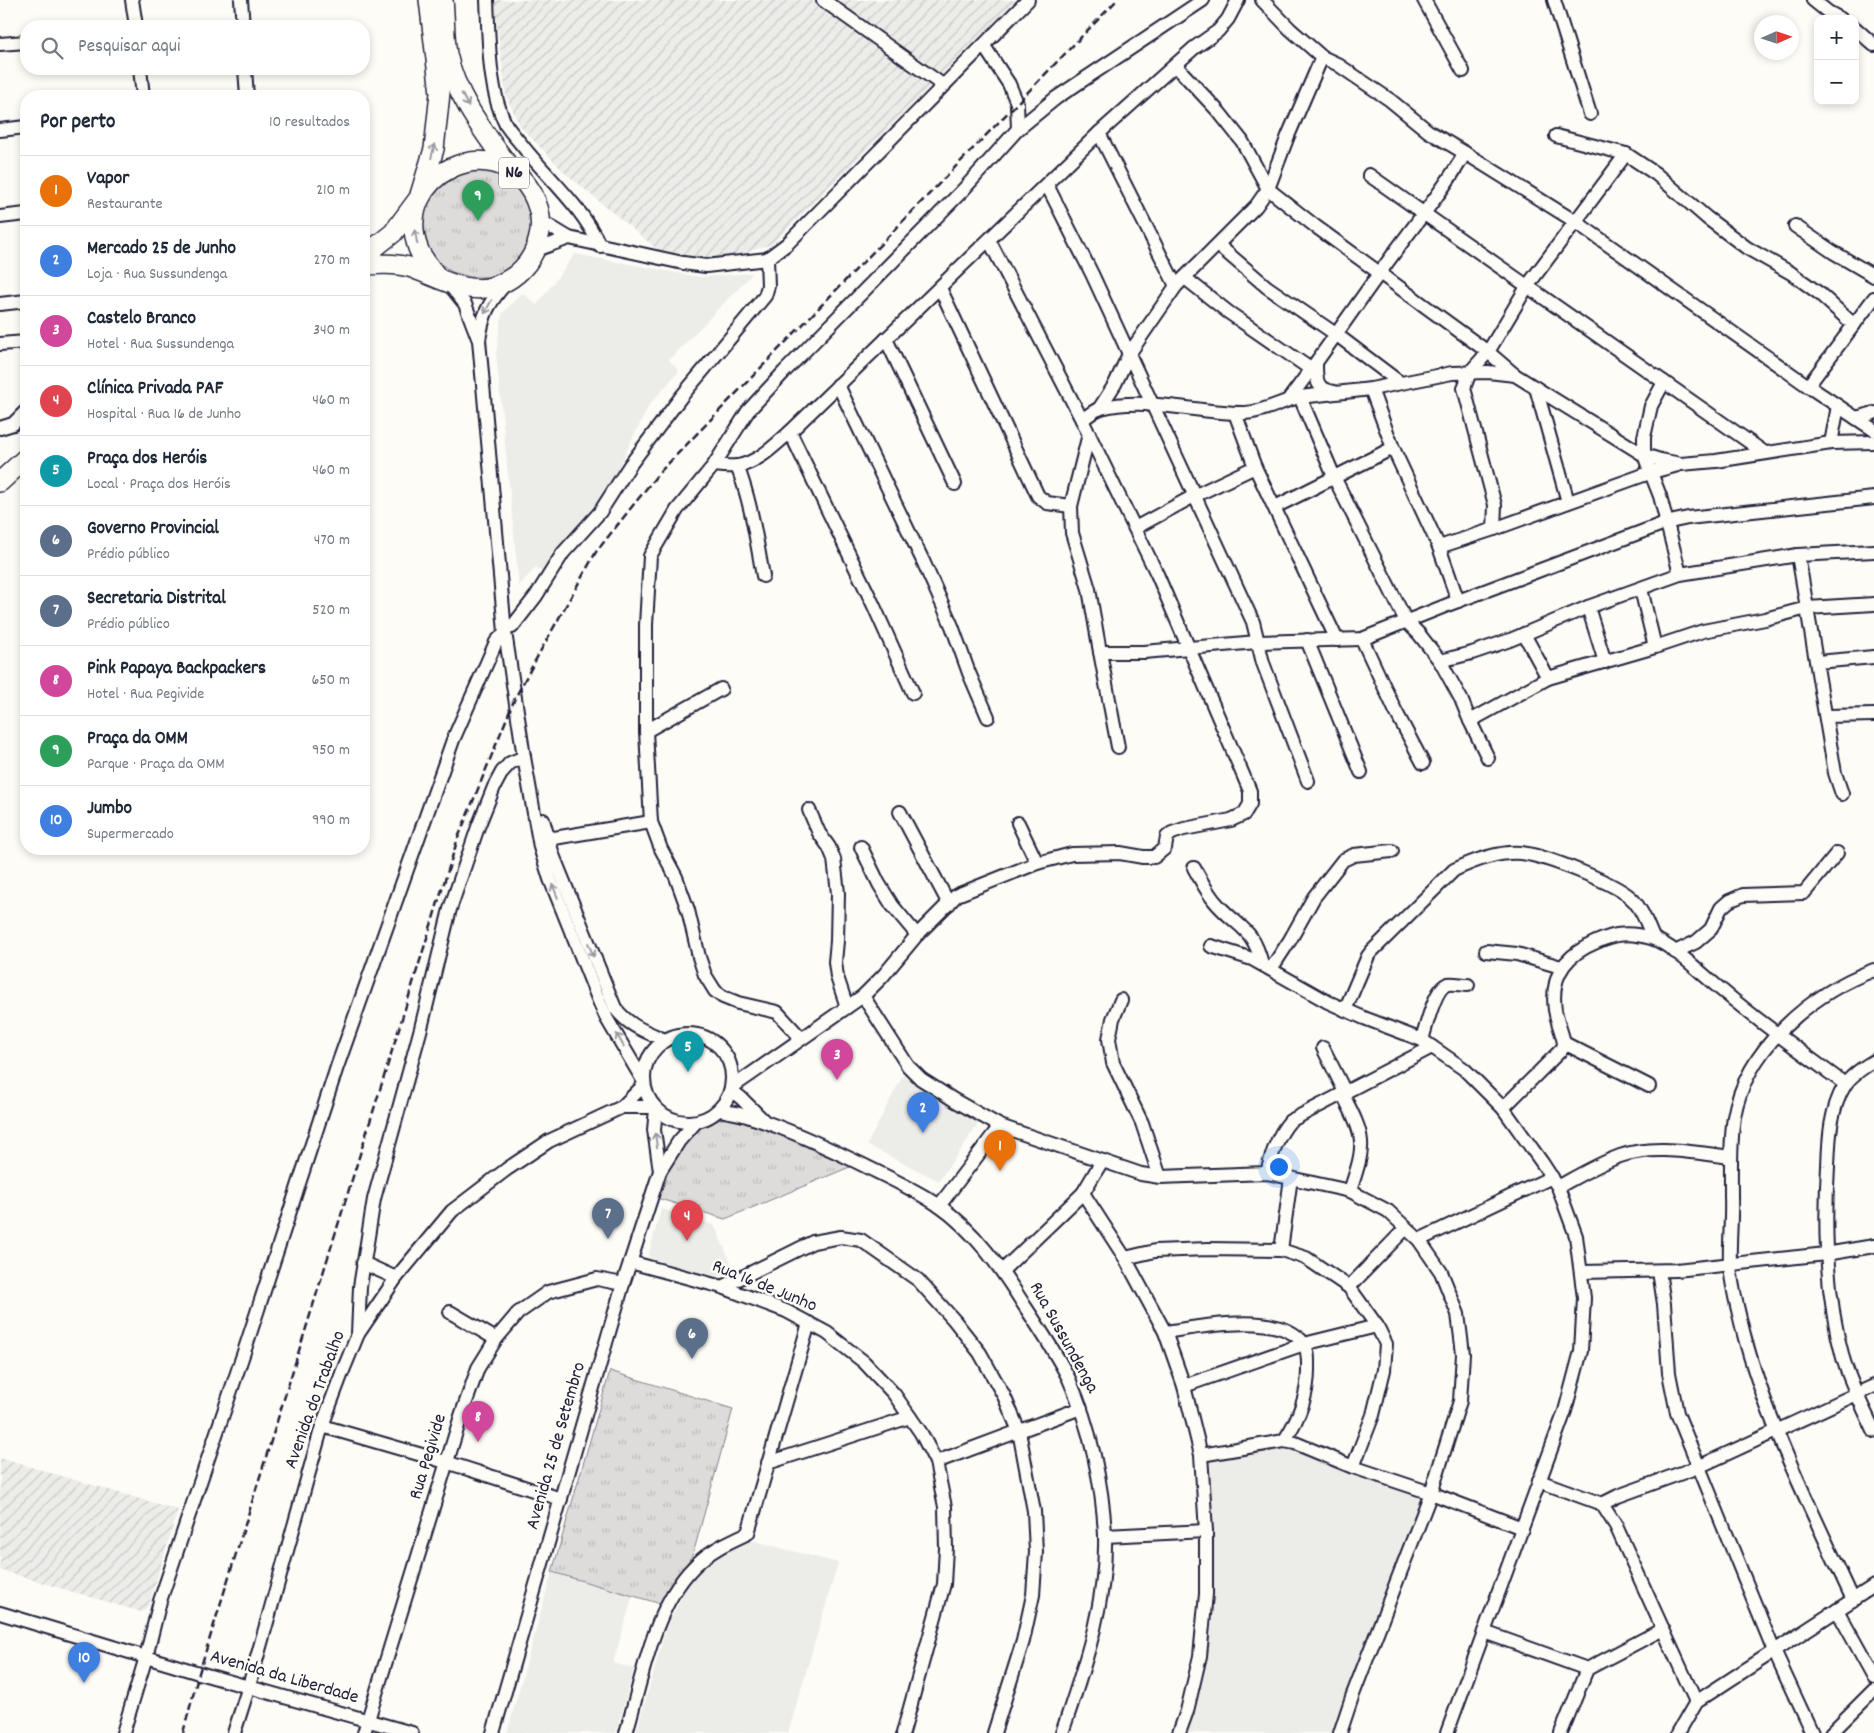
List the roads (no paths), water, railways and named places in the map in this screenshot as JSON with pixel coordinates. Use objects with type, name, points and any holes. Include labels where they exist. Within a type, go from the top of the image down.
[{"type":"highway","name":"N6","points":[[429,0],[440,93],[434,149],[419,198],[414,222],[419,250],[443,281]]},
{"type":"highway","name":"N6","points":[[370,264],[408,267],[443,281],[479,289],[495,286],[509,280],[525,267],[536,250],[540,236],[541,221],[537,202],[527,185],[513,172],[477,122],[459,88],[448,54],[443,0]]},
{"type":"highway","name":"N6","points":[[370,251],[393,232],[431,183],[444,171],[460,163],[478,161],[496,164],[513,172]]},
{"type":"highway","points":[[0,482],[20,464]]},
{"type":"street","points":[[132,0],[135,20]]},
{"type":"street","points":[[241,0],[243,20]]},
{"type":"street","points":[[487,0],[490,58],[500,111],[507,126],[547,176],[578,208],[591,227],[600,246]]},
{"type":"street","points":[[823,0],[944,86]]},
{"type":"street","points":[[541,221],[569,238],[683,263],[706,266],[767,259],[787,244],[1028,0]]},
{"type":"street","points":[[801,1038],[777,1012],[738,1003],[723,997],[715,991],[705,975],[698,957],[688,910],[676,877],[661,849],[651,822],[646,731],[646,625],[650,556],[677,510],[714,465],[748,411],[963,190],[1018,129],[1056,98],[1203,0]]},
{"type":"street","points":[[714,465],[737,466],[766,454],[1099,133],[1194,48],[1218,31],[1228,19],[1238,0]]},
{"type":"street","points":[[1262,0],[1290,30],[1322,57],[1338,64],[1390,100],[1428,131],[1576,222],[1808,386],[1874,430]]},
{"type":"street","points":[[1424,0],[1464,71]]},
{"type":"street","points":[[1554,0],[1590,114]]},
{"type":"street","points":[[1813,0],[1834,15]]},
{"type":"street","points":[[1859,32],[1874,45]]},
{"type":"street","points":[[0,44],[20,42]]},
{"type":"street","points":[[984,46],[1015,96],[1018,129]]},
{"type":"street","points":[[1082,420],[1099,409],[1115,384],[1129,354],[1180,282],[1256,206],[1268,189],[1288,136],[1322,57]]},
{"type":"street","points":[[1176,66],[1219,112],[1242,141],[1268,189],[1488,352],[1515,376],[1644,454],[1660,460],[1681,464]]},
{"type":"street","points":[[141,75],[142,90]]},
{"type":"street","points":[[245,75],[247,90]]},
{"type":"street","points":[[0,130],[20,128]]},
{"type":"street","points":[[1099,133],[1180,282],[1314,367],[1320,387],[1325,391],[1334,392]]},
{"type":"street","points":[[1556,136],[1626,154],[1656,174],[1707,218],[1747,248],[1792,273],[1820,294],[1854,325]]},
{"type":"street","points":[[1295,398],[1314,367],[1380,272],[1452,176],[1465,152]]},
{"type":"street","points":[[1464,388],[1470,372],[1488,352],[1528,285],[1626,154]]},
{"type":"street","points":[[1369,175],[1765,453]]},
{"type":"street","points":[[1047,185],[1129,354],[1253,622],[1256,642],[1263,663],[1308,781]]},
{"type":"street","points":[[0,217],[20,215]]},
{"type":"street","points":[[1795,226],[1833,252],[1874,276]]},
{"type":"street","points":[[536,250],[569,238]]},
{"type":"street","points":[[731,1089],[863,996],[883,976],[917,935],[958,896],[1037,863],[1072,854],[1120,853],[1144,858],[1154,857],[1165,848],[1168,837],[1172,833],[1231,820],[1244,814],[1250,804],[1250,791],[1157,574],[1082,420],[989,240]]},
{"type":"street","points":[[1218,244],[1267,287],[1337,335],[1400,382]]},
{"type":"street","points":[[123,1733],[146,1657],[160,1601],[337,1067],[453,740],[496,642],[536,596],[563,553],[600,512],[630,465],[664,420],[766,296],[768,286],[767,259]]},
{"type":"street","points":[[479,340],[485,312],[492,299],[509,280]]},
{"type":"street","points":[[443,281],[458,293],[465,304],[479,340],[501,581],[524,757],[540,847],[550,879],[607,1019],[644,1084],[655,1108],[668,1118],[682,1122],[696,1122],[706,1118],[719,1110],[728,1097],[731,1089],[732,1073],[728,1058],[719,1046],[707,1038],[693,1034],[678,1034],[657,1046],[646,1063],[644,1084]]},
{"type":"street","points":[[940,288],[1038,496],[1047,502],[1071,506]]},
{"type":"street","points":[[1808,386],[1874,298]]},
{"type":"street","points":[[0,304],[20,302]]},
{"type":"street","points":[[886,339],[955,484]]},
{"type":"street","points":[[0,344],[20,342]]},
{"type":"street","points":[[1099,409],[1134,404],[1248,413],[1268,409],[1295,398],[1371,389],[1452,373],[1488,372],[1515,376]]},
{"type":"street","points":[[1452,373],[1464,388],[1495,505],[1494,529]]},
{"type":"street","points":[[1664,382],[1651,406],[1644,437],[1644,454],[1652,472],[1668,522],[1680,574]]},
{"type":"street","points":[[838,385],[923,560],[988,716]]},
{"type":"street","points":[[1536,388],[1568,502]]},
{"type":"street","points":[[1371,389],[1393,448],[1439,547],[1458,601]]},
{"type":"street","points":[[1295,398],[1406,621],[1440,661],[1461,699],[1488,758]]},
{"type":"street","points":[[1831,443],[1838,406]]},
{"type":"street","points":[[1234,413],[1255,467],[1337,640]]},
{"type":"street","points":[[1856,418],[1874,413]]},
{"type":"street","points":[[0,428],[13,424],[20,417]]},
{"type":"street","points":[[790,432],[873,604],[913,693]]},
{"type":"street","points":[[1088,434],[1071,506],[1072,533],[1088,589],[1118,747]]},
{"type":"street","points":[[1439,547],[1652,472],[1681,464],[1716,461],[1831,443],[1874,442]]},
{"type":"street","points":[[1275,507],[1335,479],[1393,448]]},
{"type":"street","points":[[737,466],[746,487],[752,512],[763,576]]},
{"type":"street","points":[[1135,528],[1194,496],[1255,467]]},
{"type":"street","points":[[1100,652],[1144,652],[1256,642],[1362,639],[1668,522],[1688,518],[1874,498]]},
{"type":"street","points":[[1495,505],[1517,520]]},
{"type":"street","points":[[1440,661],[1472,653],[1524,634],[1588,606],[1680,574],[1798,555],[1874,551]]},
{"type":"street","points":[[1798,555],[1836,773],[1842,794]]},
{"type":"street","points":[[1641,589],[1655,647]]},
{"type":"street","points":[[1470,720],[1548,678],[1703,631],[1765,619],[1807,608],[1874,604]]},
{"type":"street","points":[[1588,606],[1605,662]]},
{"type":"street","points":[[508,630],[538,798],[556,862],[615,1008],[623,1019],[632,1026],[665,1040]]},
{"type":"street","points":[[1524,634],[1548,678]]},
{"type":"street","points":[[1362,639],[1395,710],[1423,763]]},
{"type":"street","points":[[1307,640],[1361,772]]},
{"type":"street","points":[[1817,662],[1874,657]]},
{"type":"street","points":[[646,731],[721,689]]},
{"type":"street","points":[[1827,716],[1874,716]]},
{"type":"street","points":[[358,1334],[358,1306],[363,1263],[374,1199],[421,1028],[450,909],[494,787],[502,772],[510,763],[524,757]]},
{"type":"street","points":[[809,810],[819,833],[829,847],[834,859],[838,893],[835,962],[837,977],[848,1007]]},
{"type":"street","points":[[900,812],[949,904]]},
{"type":"street","points":[[548,838],[651,822]]},
{"type":"street","points":[[1018,823],[1037,863]]},
{"type":"street","points":[[861,846],[879,884],[892,905],[917,935]]},
{"type":"street","points":[[1266,966],[1290,940],[1314,898],[1343,860],[1354,855],[1392,851]]},
{"type":"street","points":[[1345,1010],[1371,952],[1454,870],[1469,863],[1496,856],[1522,853],[1548,860],[1601,880],[1624,892],[1634,900],[1653,938]]},
{"type":"street","points":[[1675,952],[1696,942],[1711,929],[1721,908],[1729,901],[1743,896],[1804,893],[1837,853]]},
{"type":"street","points":[[1194,868],[1218,905],[1249,934],[1266,966]]},
{"type":"street","points":[[1503,1108],[1563,1048],[1564,1044],[1555,1012],[1554,990],[1561,967],[1582,949],[1604,937],[1617,934],[1653,938],[1675,952],[1776,1034],[1845,1084]]},
{"type":"street","points":[[1211,946],[1266,966],[1328,1002],[1427,1043],[1464,1069],[1503,1108],[1555,1182],[1576,1236],[1584,1298],[1581,1351],[1565,1411],[1447,1733]]},
{"type":"street","points":[[1486,951],[1517,954],[1561,967]]},
{"type":"street","points":[[1853,1600],[1777,1432],[1751,1361],[1737,1305],[1730,1265],[1731,1157],[1734,1116],[1741,1092],[1765,1048],[1776,1034],[1824,995],[1857,976],[1874,970]]},
{"type":"street","points":[[1267,1173],[1282,1130],[1290,1121],[1344,1093],[1427,1043],[1435,1000],[1442,987],[1449,984],[1468,985]]},
{"type":"street","points":[[863,996],[908,1066],[921,1079],[1000,1126],[1140,1174],[1160,1176],[1267,1173],[1350,1191],[1388,1211],[1419,1240],[1441,1272],[1458,1314],[1463,1354],[1460,1401],[1432,1493],[1340,1733]]},
{"type":"street","points":[[1121,1000],[1113,1019],[1109,1039],[1113,1063],[1142,1123],[1160,1176]]},
{"type":"street","points":[[1564,1044],[1649,1086]]},
{"type":"street","points":[[1323,1048],[1361,1135],[1361,1159],[1350,1191]]},
{"type":"street","points":[[1874,1062],[1863,1068],[1845,1084],[1836,1106],[1830,1132],[1826,1254],[1834,1323],[1843,1360],[1856,1395],[1874,1431]]},
{"type":"street","name":"Avenida do Trabalho","points":[[234,1733],[322,1426],[358,1334],[396,1278],[452,1211],[506,1169],[549,1142],[622,1107],[644,1084]]},
{"type":"street","name":"Rua Sussundenga","points":[[731,1089],[765,1122]]},
{"type":"street","name":"Avenida do Trabalho","points":[[622,1107],[655,1108]]},
{"type":"street","name":"Avenida 25 de Setembro","points":[[655,1108],[654,1130],[660,1171]]},
{"type":"street","name":"Rua Sussundenga","points":[[719,1110],[741,1114],[765,1122],[821,1145],[897,1181],[939,1206],[967,1231],[1003,1270],[1049,1343],[1069,1380],[1081,1408],[1094,1452],[1105,1536],[1104,1564],[1098,1612],[1086,1664],[1062,1733]]},
{"type":"street","name":"Avenida 25 de Setembro","points":[[493,1733],[623,1284],[660,1171],[680,1141],[696,1122]]},
{"type":"street","points":[[939,1206],[1000,1126]]},
{"type":"street","points":[[1419,1240],[1622,1155],[1646,1150],[1683,1151],[1731,1157]]},
{"type":"street","points":[[1003,1270],[1083,1192],[1102,1160]]},
{"type":"street","points":[[1282,1250],[1291,1178]]},
{"type":"street","points":[[1083,1192],[1126,1258],[1165,1332],[1184,1386],[1201,1455],[1206,1531],[1206,1594],[1200,1656],[1187,1711],[1179,1733]]},
{"type":"street","points":[[1349,1287],[1406,1228]]},
{"type":"street","points":[[722,1287],[813,1242],[841,1237],[861,1240],[918,1280],[954,1320],[980,1353],[1004,1396],[1019,1431],[1034,1511],[1036,1552],[1033,1595],[1023,1641],[994,1733]]},
{"type":"street","points":[[1582,1272],[1659,1271],[1730,1265],[1826,1254],[1874,1246]]},
{"type":"street","points":[[1126,1258],[1155,1251],[1208,1249],[1282,1250],[1306,1258],[1349,1287],[1377,1326],[1386,1344],[1384,1370],[1373,1415],[1353,1467]]},
{"type":"street","name":"Rua 16 de Junho","points":[[630,1262],[722,1287],[786,1311],[827,1333],[864,1362],[894,1394],[921,1433],[936,1462],[945,1507],[946,1548],[944,1584],[902,1733]]},
{"type":"street","points":[[363,1263],[396,1278]]},
{"type":"street","points":[[1659,1271],[1664,1304],[1669,1373],[1677,1413],[1774,1651],[1812,1733]]},
{"type":"street","name":"Rua Pegivide","points":[[364,1733],[446,1462],[478,1368],[496,1339],[518,1313],[548,1292],[597,1278],[623,1284]]},
{"type":"street","points":[[450,1312],[496,1339]]},
{"type":"street","points":[[626,1733],[654,1634],[666,1607],[682,1582],[700,1560],[721,1546],[748,1533],[808,1323]]},
{"type":"street","points":[[1165,1332],[1218,1324],[1260,1324],[1286,1330],[1304,1344],[1308,1357],[1308,1386],[1296,1423],[1284,1442]]},
{"type":"street","points":[[1184,1386],[1304,1344],[1377,1326]]},
{"type":"street","points":[[1602,1504],[1618,1496],[1698,1467],[1874,1386]]},
{"type":"street","points":[[936,1462],[1081,1408]]},
{"type":"street","points":[[768,1463],[910,1417]]},
{"type":"street","points":[[322,1426],[446,1462],[561,1499]]},
{"type":"street","points":[[1201,1455],[1284,1442],[1295,1443],[1353,1467],[1432,1493],[1522,1528]]},
{"type":"street","points":[[1539,1481],[1602,1504],[1616,1526],[1696,1702]]},
{"type":"street","points":[[1105,1536],[1206,1531]]},
{"type":"street","points":[[1678,1733],[1696,1702],[1874,1586]]},
{"type":"street","points":[[1837,1610],[1874,1676]]},
{"type":"street","name":"Avenida da Liberdade","points":[[0,1613],[412,1733]]},
{"type":"street","points":[[1561,1733],[1587,1669],[1663,1629]]},
{"type":"street","points":[[1484,1632],[1587,1669]]},
{"type":"street","points":[[1831,1733],[1874,1690]]},
{"type":"railway","points":[[183,1733],[199,1673],[458,838],[515,698],[596,552],[658,474],[1117,0]]},
{"type":"place","name":"Praça da OMM","points":[[478,221]]},
{"type":"place","name":"Praça dos Heróis","points":[[688,1072]]},
{"type":"place","name":"Castelo Branco","points":[[837,1080]]},
{"type":"place","name":"Mercado 25 de Junho","points":[[923,1133]]},
{"type":"place","name":"Vapor","points":[[1000,1171]]},
{"type":"place","name":"Secretaria Distrital","points":[[608,1239]]},
{"type":"place","name":"Clínica Privada PAF","points":[[687,1241]]},
{"type":"place","name":"Governo Provincial","points":[[692,1359]]},
{"type":"place","name":"Pink Papaya Backpackers","points":[[478,1442]]},
{"type":"place","name":"Jumbo","points":[[84,1683]]}]
